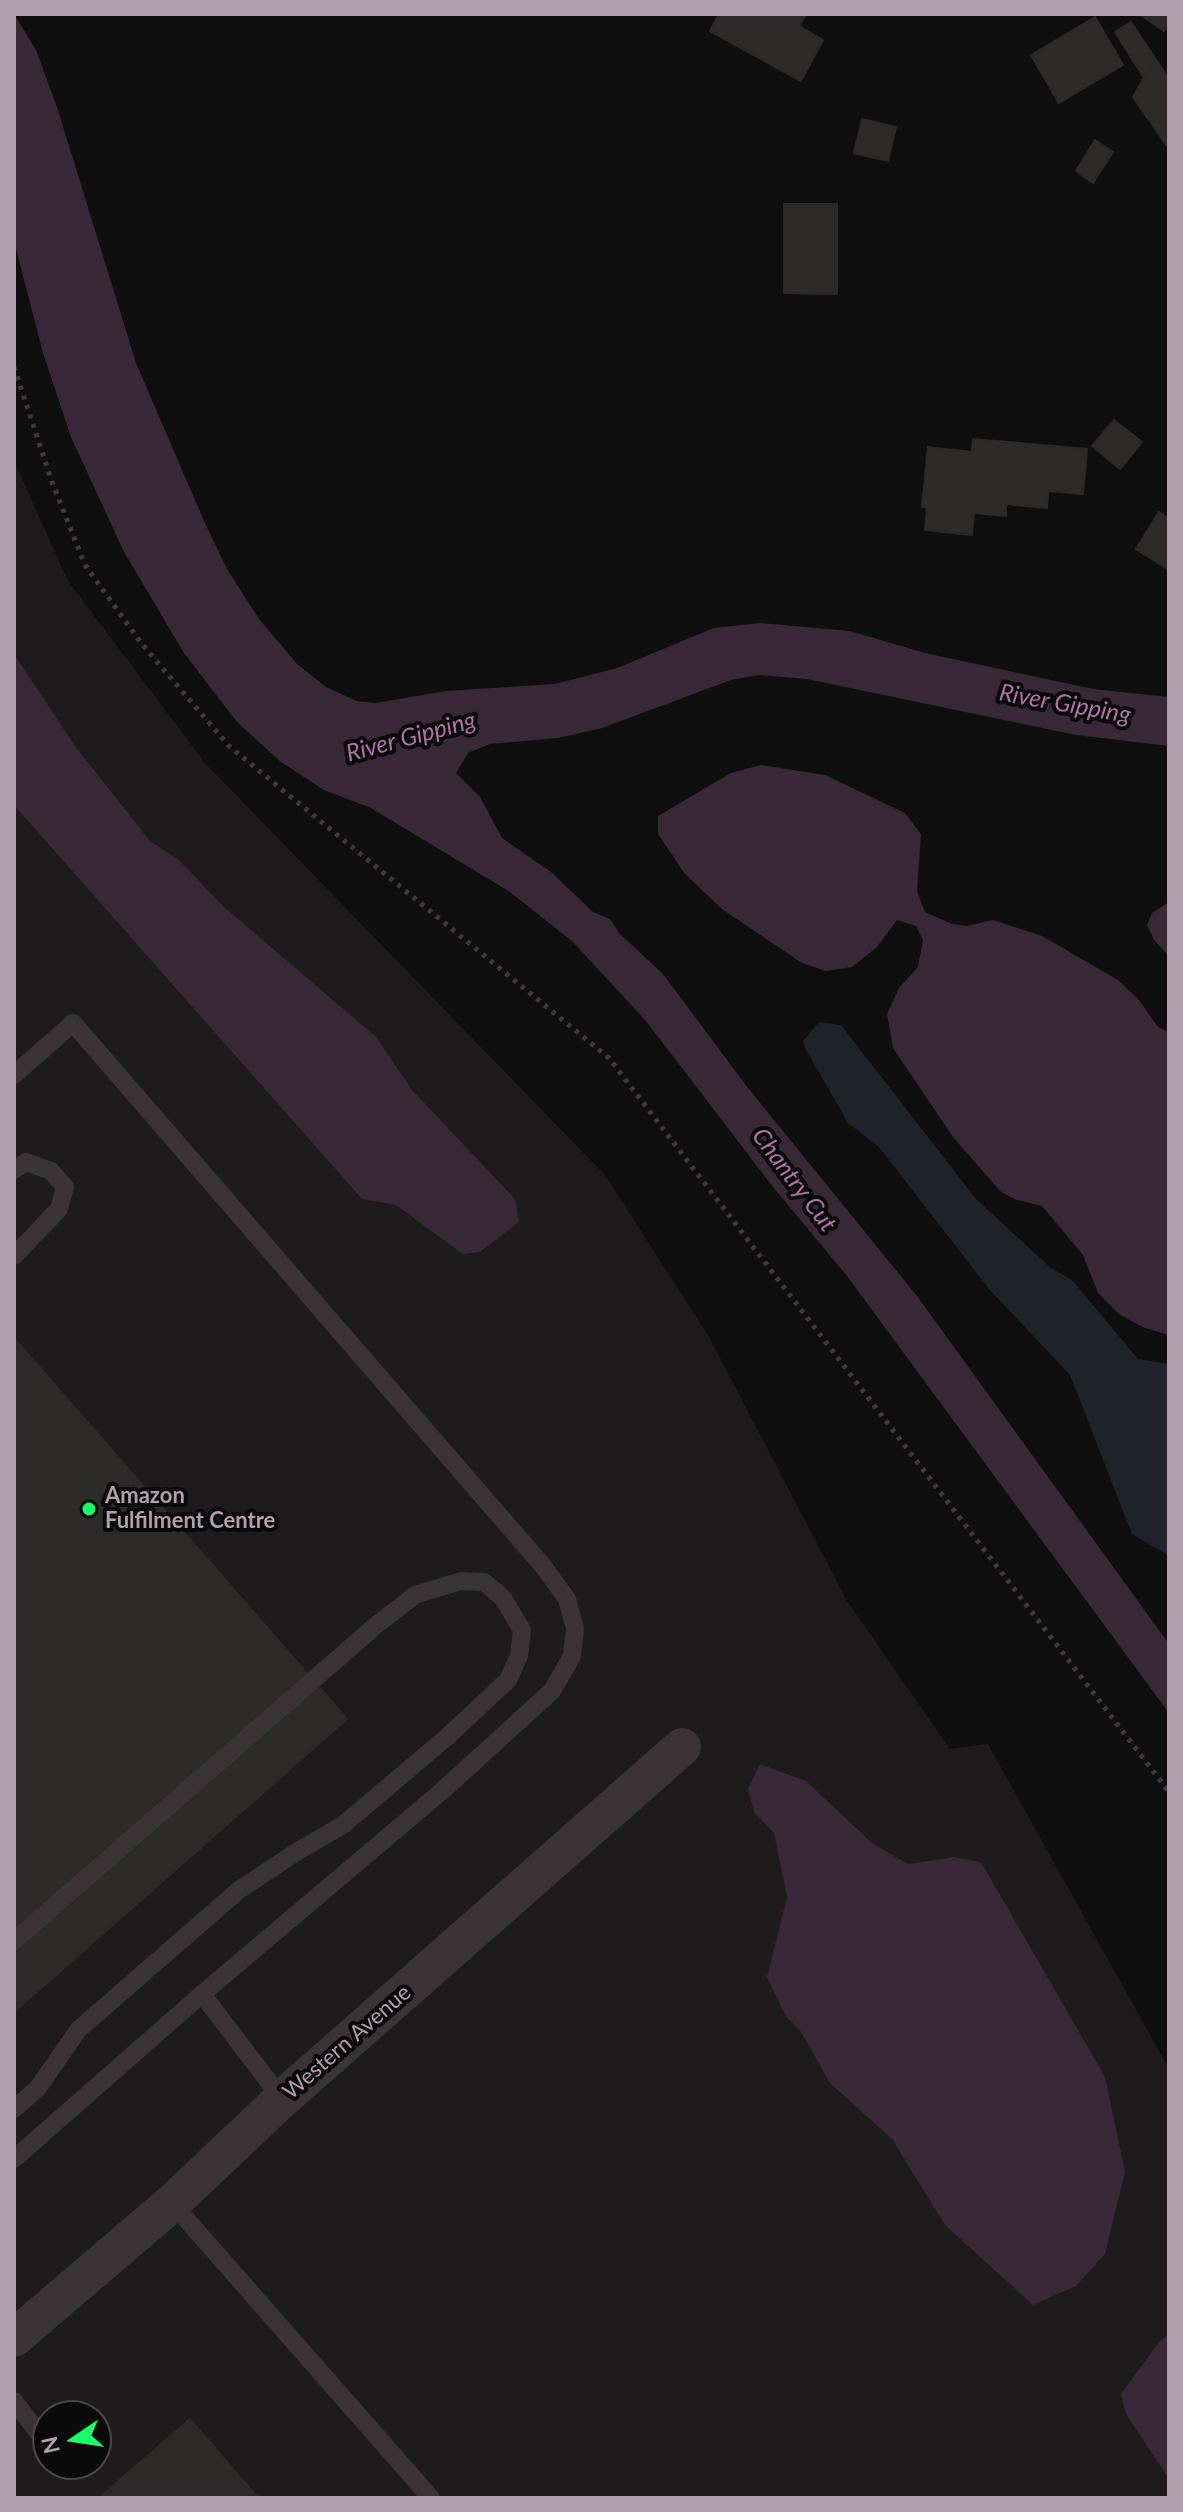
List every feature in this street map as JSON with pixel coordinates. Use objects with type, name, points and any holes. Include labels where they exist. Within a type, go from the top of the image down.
[{"type":"street","name":"Western Avenue","points":[[14,2338],[172,2203],[282,2099],[682,1747]]},
{"type":"lane","points":[[14,1075],[73,1023],[543,1566],[567,1599],[575,1628],[572,1656],[552,1691],[442,1791],[202,1994],[14,2159]]},
{"type":"lane","points":[[14,1170],[26,1162],[51,1171],[65,1187],[59,1209],[14,1256]]},
{"type":"lane","points":[[14,1941],[415,1595],[461,1581],[484,1582],[503,1598],[522,1630],[519,1656],[508,1680],[447,1737],[343,1825],[298,1851],[228,1900],[78,2030],[38,2088],[14,2109]]},
{"type":"lane","points":[[202,1994],[282,2099]]},
{"type":"lane","points":[[172,2203],[431,2498]]},
{"type":"lane","points":[[14,2401],[32,2424]]},
{"type":"path","points":[[14,367],[52,482],[85,565],[141,643],[229,746],[609,1058],[1169,1792]]},
{"type":"shaded area","points":[[14,461],[68,581],[205,763],[605,1175],[709,1337],[847,1601],[950,1749],[988,1744],[1169,2069],[1169,2498],[14,2498]]},
{"type":"shaded area","points":[[819,1022],[841,1025],[976,1199],[1051,1268],[1072,1280],[1138,1359],[1169,1364],[1169,1556],[1132,1534],[1070,1375],[989,1289],[879,1147],[848,1123],[805,1048],[803,1041]]},
{"type":"water","points":[[14,14],[36,50],[57,107],[136,363],[204,521],[227,569],[259,619],[297,664],[326,687],[357,701],[375,703],[446,691],[555,684],[617,668],[714,628],[760,623],[850,631],[925,653],[1093,689],[1169,697],[1169,746],[1076,735],[807,679],[759,675],[731,680],[602,728],[558,738],[490,744],[468,753],[456,773],[480,797],[502,838],[551,872],[593,912],[610,919],[619,933],[663,974],[748,1088],[917,1296],[1169,1644],[1169,1713],[847,1276],[773,1187],[646,1021],[572,941],[510,892],[371,808],[324,790],[281,762],[237,722],[184,653],[124,552],[71,437],[43,353],[14,241]]},
{"type":"water","points":[[14,654],[75,746],[150,841],[179,860],[223,906],[376,1037],[412,1090],[515,1199],[519,1222],[480,1252],[463,1254],[396,1205],[362,1199],[14,805]]},
{"type":"water","points":[[761,765],[825,775],[905,813],[921,834],[917,891],[925,912],[952,924],[967,926],[993,920],[1042,936],[1118,980],[1139,1000],[1158,1027],[1169,1032],[1169,1335],[1145,1328],[1120,1315],[1098,1293],[1083,1255],[1042,1206],[1017,1200],[1001,1192],[953,1137],[893,1048],[887,1014],[899,988],[918,967],[923,940],[916,926],[897,920],[877,947],[852,967],[826,971],[802,963],[722,909],[685,874],[658,834],[658,816],[731,773]]},
{"type":"water","points":[[1169,902],[1169,956],[1154,940],[1147,925],[1152,913]]},
{"type":"water","points":[[760,1764],[806,1781],[872,1843],[908,1864],[954,1857],[981,1862],[1105,2077],[1125,2172],[1105,2254],[1076,2286],[1033,2305],[945,2225],[892,2139],[830,2083],[801,2032],[785,2015],[767,1977],[787,1897],[774,1833],[754,1812],[748,1789]]},
{"type":"water","points":[[1169,2334],[1169,2479],[1126,2414],[1121,2394],[1159,2342]]},
{"type":"building","points":[[719,14],[802,14],[805,16],[799,26],[823,40],[801,81],[710,31]]},
{"type":"building","points":[[1139,14],[1169,14],[1169,24],[1164,31]]},
{"type":"building","points":[[1095,17],[1123,65],[1059,103],[1031,55]]},
{"type":"building","points":[[1131,22],[1155,58],[1144,78],[1115,32]]},
{"type":"building","points":[[1155,58],[1169,79],[1167,146],[1133,97]]},
{"type":"building","points":[[862,119],[896,127],[888,161],[854,153]]},
{"type":"building","points":[[1095,140],[1113,152],[1093,183],[1076,171]]},
{"type":"building","points":[[784,204],[837,204],[837,294],[784,293]]},
{"type":"building","points":[[1114,420],[1142,442],[1120,469],[1092,446]]},
{"type":"building","points":[[973,439],[1087,449],[1083,494],[1048,491],[1047,508],[1006,504],[1006,516],[974,513],[972,535],[925,530],[927,507],[922,507],[928,447],[972,452]]},
{"type":"building","points":[[1159,512],[1169,519],[1169,570],[1136,549]]},
{"type":"building","name":"Amazon Fulfilment Centre","points":[[14,1338],[347,1719],[14,2012]]},
{"type":"building","points":[[190,2419],[258,2498],[99,2498]]},
{"type":"place","name":"Amazon Fulfilment Centre","points":[[89,1509]]},
{"type":"water label","name":"River Gipping","points":[[1065,704]]},
{"type":"water label","name":"River Gipping","points":[[411,737]]},
{"type":"water label","name":"Chantry Cut","points":[[794,1180]]}]
